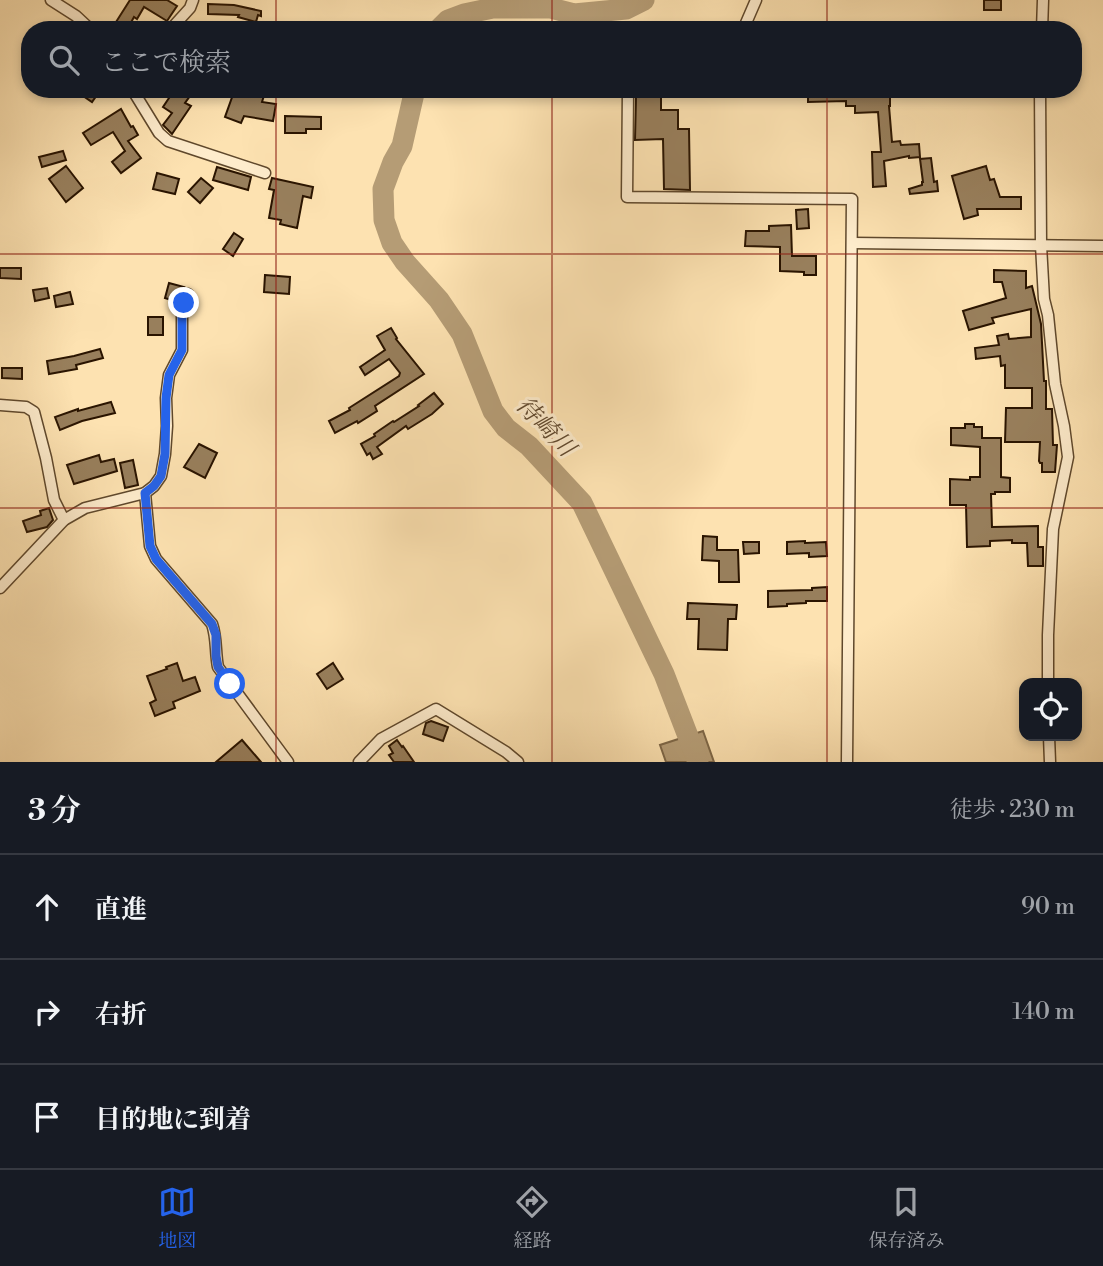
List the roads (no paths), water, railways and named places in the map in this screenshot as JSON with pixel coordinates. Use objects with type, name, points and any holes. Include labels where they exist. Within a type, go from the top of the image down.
[{"type":"street","points":[[51,0],[81,21]]},
{"type":"street","points":[[178,21],[190,8],[193,0]]},
{"type":"street","points":[[747,21],[756,0]]},
{"type":"street","points":[[1042,21],[1043,0]]},
{"type":"street","points":[[138,98],[159,133],[168,141],[265,173]]},
{"type":"street","points":[[628,98],[627,197],[852,199],[847,762]]},
{"type":"street","points":[[1040,98],[1044,299],[1068,457],[1053,529],[1048,678]]},
{"type":"street","points":[[853,243],[1103,246]]},
{"type":"street","points":[[0,589],[64,520],[85,508],[145,493],[161,476],[165,454],[169,375],[182,350],[182,315],[188,294]]},
{"type":"street","points":[[0,405],[26,407],[34,412],[54,500],[64,520]]},
{"type":"street","points":[[145,493],[150,546],[156,559],[212,624],[216,635],[218,667],[288,762]]},
{"type":"street","points":[[359,762],[381,740],[436,709],[518,762]]},
{"type":"street","points":[[1049,741],[1050,762]]},
{"type":"waterway","name":"待崎川","points":[[447,21],[464,14],[493,8],[551,8],[574,14],[626,9],[644,0]]},
{"type":"waterway","name":"待崎川","points":[[413,98],[402,146],[383,189],[384,220],[392,243],[439,300],[462,334],[493,411],[506,428],[529,446],[582,503],[664,674],[698,762]]}]
